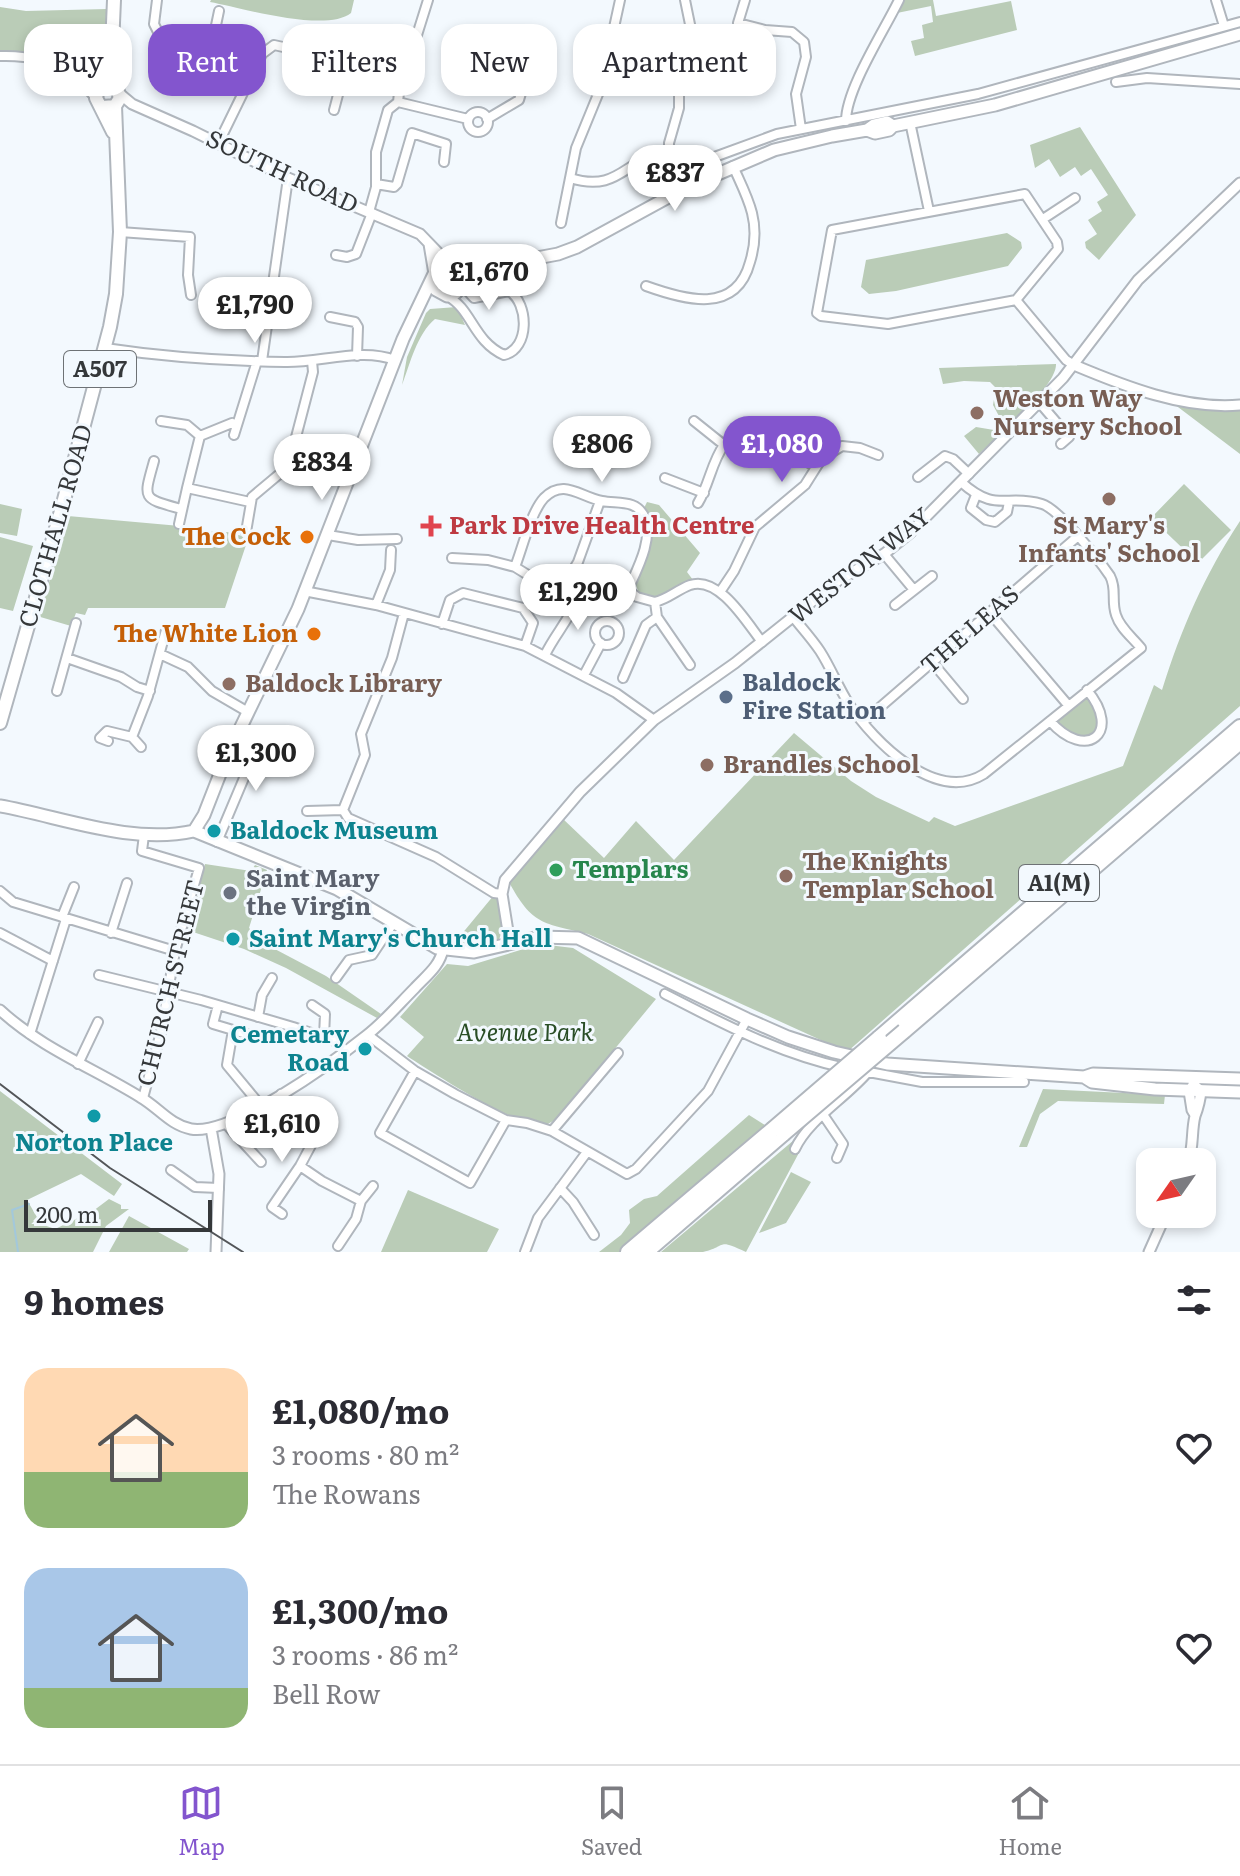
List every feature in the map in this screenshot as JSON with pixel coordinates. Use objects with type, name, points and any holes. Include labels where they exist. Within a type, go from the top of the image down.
[{"type":"highway","name":"A1(M)","points":[[646,1252],[879,1038],[1240,727]]},
{"type":"highway","name":"A1(M)","points":[[628,1252],[904,1031],[1240,742]]},
{"type":"main road","points":[[113,24],[114,0]]},
{"type":"main road","points":[[415,313],[426,303],[456,293],[474,271],[558,254],[577,247],[656,203],[733,166],[831,130],[867,130],[875,133],[889,130],[893,126],[995,105],[1240,34]]},
{"type":"main road","name":"CLOTHALL ROAD","points":[[0,723],[105,348],[116,294],[120,232],[115,137],[109,96]]},
{"type":"main road","points":[[194,831],[204,815],[227,756],[304,591],[395,360],[437,268],[481,260],[517,260]]},
{"type":"main road","points":[[453,266],[463,283]]},
{"type":"main road","points":[[433,276],[436,290],[444,295]]},
{"type":"main road","points":[[0,806],[144,835],[172,836],[194,831],[337,889],[429,944],[443,949],[474,952],[552,936],[589,941],[747,1019],[834,1052],[887,1064],[924,1068],[1084,1077],[1093,1074],[1240,1092]]},
{"type":"main road","points":[[1194,1086],[1240,1079]]},
{"type":"street","points":[[154,24],[157,0]]},
{"type":"street","points":[[336,255],[347,257],[356,254],[376,184],[376,152],[388,110],[398,102],[399,81],[416,41],[428,0]]},
{"type":"street","points":[[561,223],[583,127],[601,87],[620,0]]},
{"type":"street","points":[[685,0],[693,39],[679,71],[679,108],[669,153],[675,159],[696,162],[764,138],[801,129],[831,130],[846,121],[931,105],[1021,83],[1240,22]]},
{"type":"street","points":[[741,24],[738,23],[745,0]]},
{"type":"street","points":[[846,121],[853,90],[899,0]]},
{"type":"street","points":[[1216,0],[1224,26]]},
{"type":"street","points":[[216,24],[219,11]]},
{"type":"street","points":[[776,31],[792,32],[805,45],[806,57],[796,94],[801,129]]},
{"type":"street","points":[[266,49],[274,45],[340,58],[345,68],[334,110]]},
{"type":"street","points":[[0,56],[24,57]]},
{"type":"street","points":[[1116,82],[1147,78],[1240,84]]},
{"type":"street","points":[[1021,83],[1025,96]]},
{"type":"street","name":"SOUTH ROAD","points":[[109,96],[420,234],[453,266]]},
{"type":"street","points":[[218,144],[241,96]]},
{"type":"street","points":[[487,119],[519,100],[520,96]]},
{"type":"street","points":[[398,102],[468,119],[478,112],[487,119]]},
{"type":"street","points":[[468,119],[470,127],[478,132],[486,127],[487,119]]},
{"type":"street","points":[[910,122],[929,211]]},
{"type":"street","points":[[376,184],[394,187],[397,184],[408,132],[446,144],[444,162]]},
{"type":"street","points":[[570,178],[591,184],[604,182],[648,157],[669,153]]},
{"type":"street","points":[[717,157],[722,172]]},
{"type":"street","points":[[646,286],[672,295],[710,299],[732,293],[742,284],[753,250],[754,225],[750,205],[733,166]]},
{"type":"street","points":[[234,435],[260,361],[288,178]]},
{"type":"street","name":"WESTON WAY","points":[[502,894],[505,880],[531,847],[580,792],[654,720],[762,642],[839,580],[884,554],[910,533],[1074,365],[1138,280],[1240,183]]},
{"type":"street","points":[[1021,194],[1028,197],[1043,219],[1058,249],[1016,300],[888,324],[833,318],[817,313],[832,230],[929,211],[1021,194]]},
{"type":"street","points":[[1043,219],[1075,198]]},
{"type":"street","points":[[120,232],[190,237],[188,275],[191,295]]},
{"type":"street","points":[[429,244],[433,276]]},
{"type":"street","points":[[444,295],[458,304],[487,345],[504,355],[512,353],[521,342],[519,299],[512,292],[505,291],[474,298],[463,283]]},
{"type":"street","points":[[1016,300],[1066,360],[1074,365],[1167,398],[1223,407],[1240,405]]},
{"type":"street","points":[[330,317],[350,320],[357,325],[357,356]]},
{"type":"street","points":[[105,348],[195,359],[312,361],[382,355],[395,360]]},
{"type":"street","points":[[246,532],[250,502],[257,491],[283,471],[293,454],[313,372],[312,361]]},
{"type":"street","points":[[1039,402],[1069,437],[1061,444]]},
{"type":"street","points":[[161,421],[187,425],[200,436]]},
{"type":"street","points":[[694,421],[724,445]]},
{"type":"street","points":[[200,436],[232,423]]},
{"type":"street","points":[[698,503],[724,445],[739,435],[754,436],[816,467]]},
{"type":"street","points":[[179,524],[200,436]]},
{"type":"street","points":[[720,592],[755,527],[805,485],[829,453],[842,446],[860,448],[878,455]]},
{"type":"street","points":[[793,617],[820,650],[844,696],[863,722],[888,749],[919,771],[943,780],[966,781],[984,774],[1141,648],[1117,619],[1115,587],[1110,576],[1046,505],[991,500],[976,495],[953,459],[945,456],[918,477]]},
{"type":"street","points":[[154,461],[147,495],[153,501],[181,509]]},
{"type":"street","points":[[665,478],[704,493]]},
{"type":"street","points":[[187,488],[250,502]]},
{"type":"street","points":[[515,567],[538,507],[551,492],[570,489],[600,501],[629,503],[639,509],[645,518],[647,533],[642,556],[628,590]]},
{"type":"street","points":[[976,495],[971,508],[989,522],[995,522],[1005,515],[1009,502]]},
{"type":"street","points":[[560,592],[578,562],[600,501]]},
{"type":"street","points":[[328,535],[358,540],[397,539]]},
{"type":"street","name":"THE LEAS","points":[[863,722],[1077,537]]},
{"type":"street","points":[[376,605],[390,570],[391,550]]},
{"type":"street","points":[[884,554],[914,590]]},
{"type":"street","points":[[452,558],[488,560],[515,567],[560,592],[578,596],[628,590],[637,597],[655,602],[694,584],[706,585],[720,592],[762,642]]},
{"type":"street","points":[[895,605],[932,576]]},
{"type":"street","points":[[304,591],[376,605],[525,646],[584,675],[640,708],[654,720]]},
{"type":"street","points":[[442,624],[450,600],[463,593],[519,606],[527,610],[533,621],[525,646]]},
{"type":"street","points":[[545,655],[570,617],[578,596]]},
{"type":"street","points":[[655,602],[657,617],[690,665]]},
{"type":"street","points":[[343,810],[365,755],[361,734],[392,658],[404,613]]},
{"type":"street","points":[[990,613],[1068,705]]},
{"type":"street","points":[[623,678],[646,625],[657,617]]},
{"type":"street","points":[[57,691],[76,623]]},
{"type":"street","points":[[132,737],[150,691],[166,630]]},
{"type":"street","points":[[584,675],[601,643]]},
{"type":"street","points":[[160,654],[188,667],[218,695],[248,712]]},
{"type":"street","points":[[67,658],[150,691]]},
{"type":"street","points":[[932,662],[963,699]]},
{"type":"street","points":[[1050,721],[1063,735],[1076,740],[1090,741],[1098,736],[1102,727],[1100,709],[1087,690]]},
{"type":"street","points":[[108,741],[100,738],[107,731],[132,737],[141,747]]},
{"type":"street","points":[[217,842],[244,778],[241,766],[227,756]]},
{"type":"street","points":[[307,811],[343,810]]},
{"type":"street","points":[[343,810],[348,818],[436,857],[494,893],[502,894],[510,944]]},
{"type":"street","name":"CHURCH STREET","points":[[143,1098],[155,1056],[175,951],[199,868],[142,851],[144,835]]},
{"type":"street","points":[[111,933],[127,883]]},
{"type":"street","points":[[30,1034],[74,887]]},
{"type":"street","points":[[0,891],[13,902],[175,951]]},
{"type":"street","points":[[336,978],[346,962],[372,955],[394,922]]},
{"type":"street","points":[[0,933],[53,961]]},
{"type":"street","points":[[0,1010],[30,1034],[78,1064],[143,1098],[165,1117],[184,1127],[211,1128],[261,1106],[368,1035],[439,962],[443,949]]},
{"type":"street","points":[[99,975],[218,1005],[324,1037],[345,1050]]},
{"type":"street","points":[[258,1017],[262,995],[272,978]]},
{"type":"street","points":[[665,994],[741,1033],[792,1054],[922,1082],[1024,1082]]},
{"type":"street","points":[[218,1005],[213,1024],[260,1038]]},
{"type":"street","points":[[312,1005],[325,1014],[324,1037]]},
{"type":"street","points":[[368,1035],[415,1071],[506,1120],[552,1131],[624,1173],[633,1172],[708,1091],[747,1019]]},
{"type":"street","points":[[78,1064],[98,1022]]},
{"type":"street","points":[[233,1030],[227,1065],[261,1106]]},
{"type":"street","points":[[552,1131],[618,1053]]},
{"type":"street","points":[[922,1082],[924,1068]]},
{"type":"street","points":[[415,1071],[380,1133],[470,1183],[506,1120]]},
{"type":"street","points":[[795,1149],[804,1131],[824,1116],[868,1072]]},
{"type":"street","points":[[1192,1148],[1195,1115],[1199,1110],[1194,1086]]},
{"type":"street","points":[[281,1094],[315,1132],[300,1166],[269,1205],[282,1214]]},
{"type":"street","points":[[824,1116],[843,1144],[837,1158]]},
{"type":"street","points":[[226,1124],[261,1162]]},
{"type":"street","points":[[211,1128],[219,1188],[216,1252]]},
{"type":"street","points":[[525,1252],[538,1218],[587,1152]]},
{"type":"street","points":[[300,1166],[361,1201]]},
{"type":"street","points":[[171,1170],[195,1187],[219,1188]]},
{"type":"street","points":[[338,1246],[356,1219],[361,1201],[373,1186]]},
{"type":"street","points":[[560,1188],[594,1235]]},
{"type":"street","points":[[1149,1252],[1160,1228]]},
{"type":"green space","points":[[211,0],[354,0],[351,13],[339,19],[323,21],[262,13]]},
{"type":"green space","points":[[904,0],[933,0],[936,16],[1011,1],[1017,30],[915,56],[911,41],[924,38],[922,25],[933,22],[931,6],[897,13]]},
{"type":"green space","points":[[0,7],[26,11],[107,9],[106,24],[24,24],[24,52],[0,51]]},
{"type":"green space","points":[[1080,127],[1136,215],[1099,260],[1086,248],[1085,242],[1097,234],[1088,220],[1102,211],[1097,202],[1108,195],[1091,169],[1081,176],[1075,167],[1060,177],[1049,159],[1035,168],[1030,145]]},
{"type":"green space","points":[[1007,233],[1021,242],[1022,248],[1008,266],[896,291],[869,294],[861,287],[866,260]]},
{"type":"green space","points":[[457,307],[465,325],[435,319],[419,341],[402,385],[407,357],[426,313],[430,309]]},
{"type":"green space","points":[[1056,364],[1054,374],[1037,398],[979,454],[964,436],[976,427],[994,430],[998,427],[1000,418],[993,405],[996,388],[990,382],[943,384],[939,368]]},
{"type":"green space","points":[[1174,404],[1210,411],[1240,409],[1240,454]]},
{"type":"green space","points":[[1184,484],[1231,530],[1198,563],[1151,518]]},
{"type":"green space","points":[[647,502],[659,505],[700,553],[687,572],[693,580],[655,597],[639,593],[635,583],[648,516],[644,508]]},
{"type":"green space","points":[[0,504],[22,509],[17,536],[0,533]]},
{"type":"green space","points":[[68,516],[180,526],[183,531],[227,532],[246,537],[248,539],[225,608],[88,608],[85,615],[76,613],[71,626],[37,616]]},
{"type":"green space","name":"The Knights Templar School","points":[[1240,521],[1240,706],[847,1052],[588,934],[540,920],[525,907],[509,882],[562,818],[604,858],[636,821],[674,860],[794,733],[851,781],[876,797],[929,822],[934,817],[955,826],[1123,766],[1154,685],[1162,690],[1195,602]]},
{"type":"green space","points":[[0,537],[33,546],[13,611],[0,608]]},
{"type":"green space","points":[[1087,696],[1101,722],[1090,738],[1063,733],[1056,722]]},
{"type":"green space","points":[[205,864],[251,871],[255,865],[267,870],[249,928],[271,947],[326,976],[381,1014],[377,1018],[286,968],[244,949],[187,930]]},
{"type":"green space","points":[[494,895],[498,897],[503,931],[497,943],[480,947],[451,947]]},
{"type":"green space","name":"Avenue Park","points":[[540,944],[573,948],[656,999],[556,1120],[545,1125],[532,1124],[495,1109],[407,1056],[424,1037],[400,1017],[447,964],[468,966]]},
{"type":"green space","points":[[1043,1089],[1165,1095],[1164,1104],[1058,1101],[1040,1114],[1027,1147],[1019,1147]]},
{"type":"green space","points":[[0,1091],[122,1184],[114,1196],[81,1174],[27,1200],[41,1224],[55,1229],[93,1211],[109,1199],[121,1205],[121,1209],[129,1209],[106,1226],[93,1252],[0,1252]]},
{"type":"green space","points":[[749,1115],[765,1125],[619,1252],[599,1252],[621,1235],[630,1223],[629,1210],[644,1199],[657,1196]]},
{"type":"green space","points":[[809,1134],[746,1252],[723,1244],[703,1252],[661,1252],[794,1140]]},
{"type":"green space","points":[[791,1172],[811,1182],[786,1223],[759,1233]]},
{"type":"green space","points":[[408,1190],[499,1229],[487,1252],[381,1252]]},
{"type":"green space","points":[[129,1216],[189,1249],[187,1252],[109,1252]]},
{"type":"waterway","points":[[18,1252],[12,1210],[29,1204]]},
{"type":"railway","points":[[0,1084],[110,1168],[243,1252]]},
{"type":"place","name":"Weston Way Nursery School","points":[[977,413]]},
{"type":"place","name":"St Mary's Infants' School","points":[[1109,499]]},
{"type":"place","name":"Park Drive Health Centre","points":[[431,526]]},
{"type":"place","name":"The Cock","points":[[307,537]]},
{"type":"place","name":"The White Lion","points":[[314,634]]},
{"type":"place","name":"Baldock Library","points":[[229,684]]},
{"type":"place","name":"Baldock Fire Station","points":[[726,697]]},
{"type":"place","name":"Brandles School","points":[[707,765]]},
{"type":"place","name":"Baldock Museum","points":[[214,831]]},
{"type":"place","name":"Templars","points":[[556,870]]},
{"type":"place","name":"The Knights Templar School","points":[[786,876]]},
{"type":"place","name":"Saint Mary the Virgin","points":[[230,893]]},
{"type":"place","name":"Saint Mary's Church Hall","points":[[233,939]]},
{"type":"place","name":"Cemetary Road","points":[[365,1049]]},
{"type":"place","name":"Norton Place","points":[[94,1116]]}]
